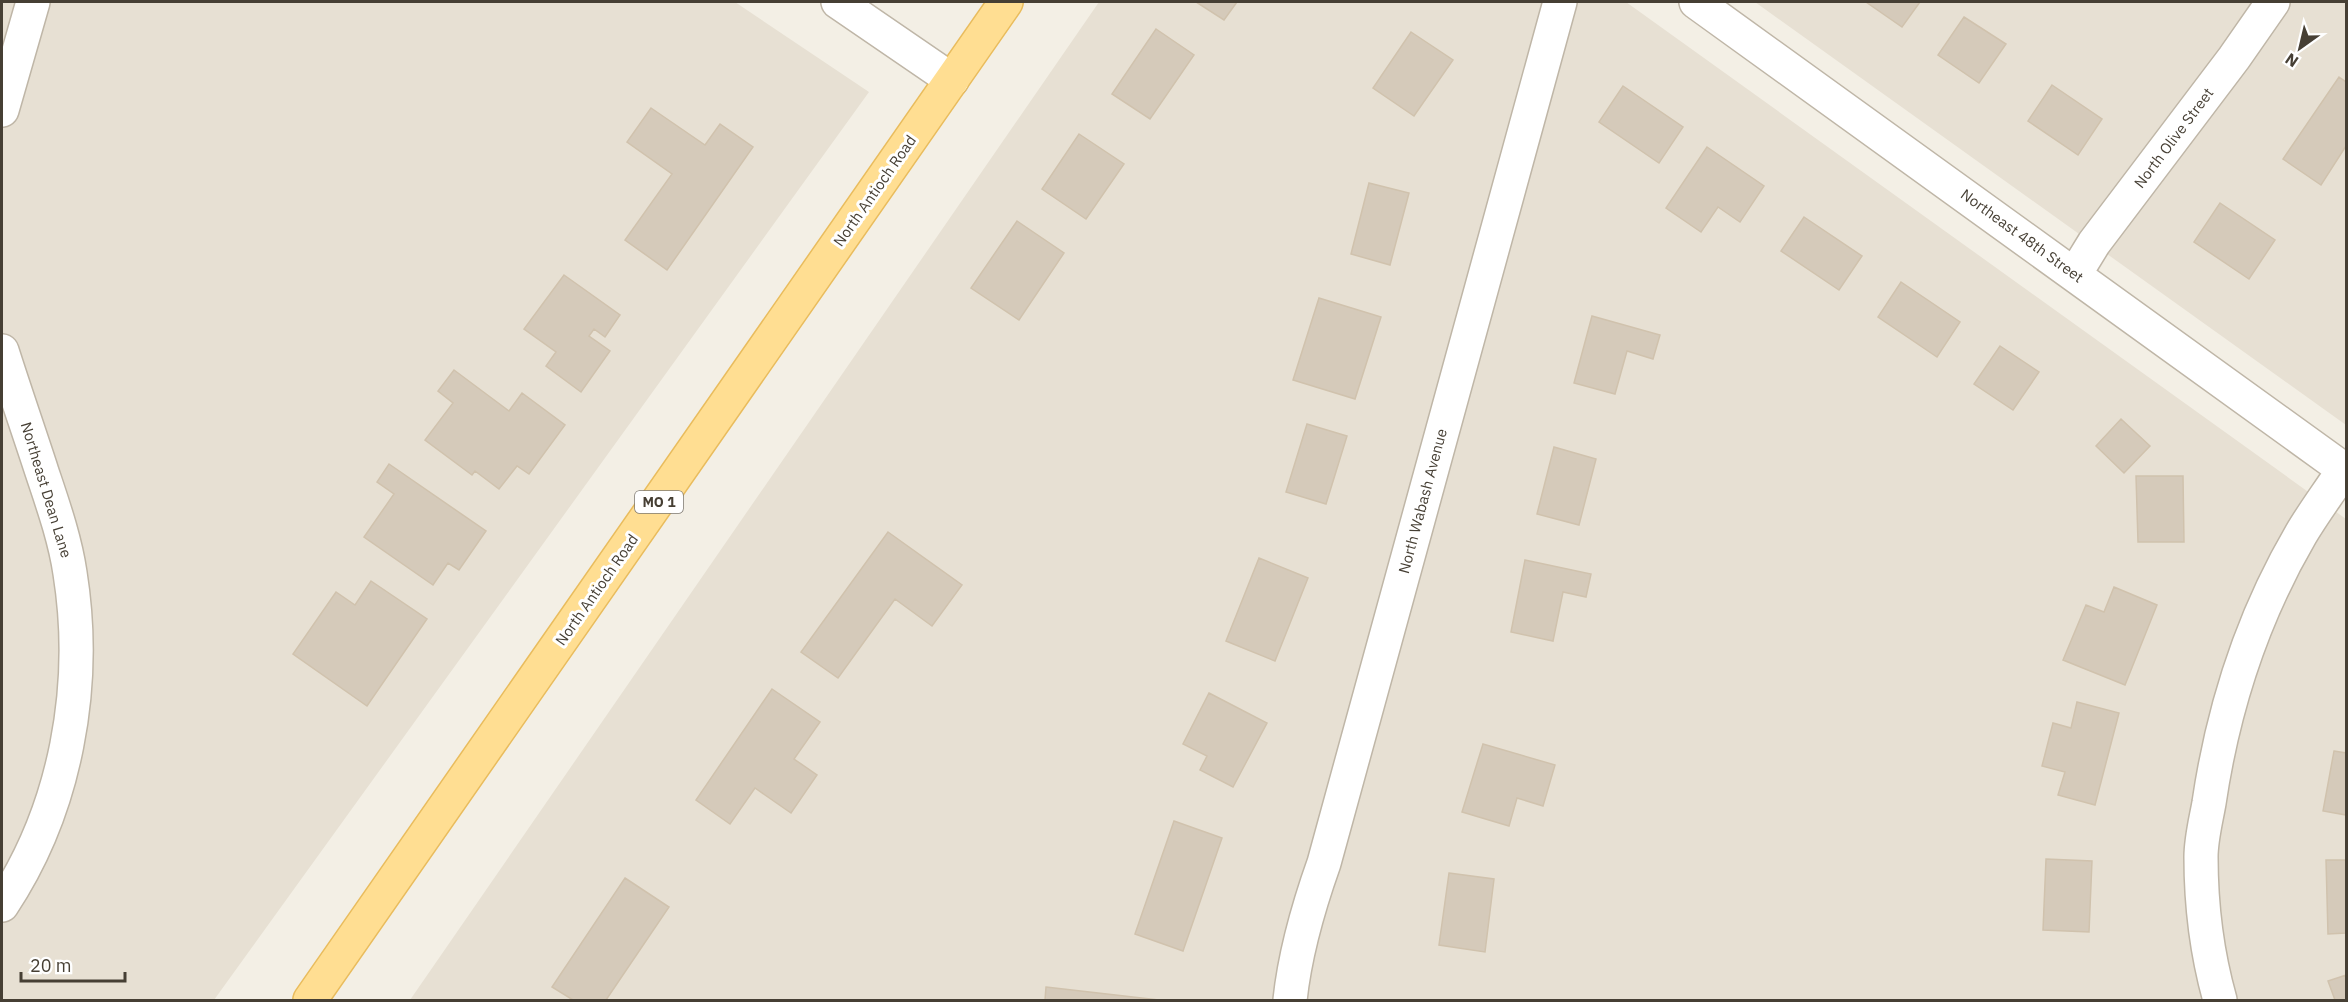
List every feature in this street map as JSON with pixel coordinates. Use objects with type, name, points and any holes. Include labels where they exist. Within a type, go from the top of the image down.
[{"type":"main road","name":"North Antioch Road","points":[[310,1000],[1006,2]]},
{"type":"street","points":[[2,110],[33,2]]},
{"type":"street","points":[[838,2],[952,80]]},
{"type":"street","name":"North Wabash Avenue","points":[[1290,1000],[1293,971],[1306,916],[1324,862],[1560,2]]},
{"type":"street","name":"Northeast 48th Street","points":[[1696,2],[2345,470]]},
{"type":"street","name":"North Olive Street","points":[[2075,274],[2094,243],[2234,58],[2273,2]]},
{"type":"street","name":"Northeast Dean Lane","points":[[2,351],[60,524],[70,572],[76,620],[75,693],[68,742],[56,789],[39,835],[2,904]]},
{"type":"street","points":[[2220,1000],[2214,978],[2205,916],[2201,854],[2217,750],[2237,676],[2265,603],[2301,534],[2345,470]]},
{"type":"shaded area","points":[[2,2],[735,2],[869,92],[214,1000],[2,1000]]},
{"type":"shaded area","points":[[1099,2],[1626,2],[2346,519],[2346,1000],[410,1000]]},
{"type":"shaded area","points":[[1755,2],[2346,2],[2346,425]]},
{"type":"building","points":[[1196,2],[1237,2],[1224,20]]},
{"type":"building","points":[[1866,2],[1920,2],[1902,27]]},
{"type":"building","points":[[1964,17],[2006,44],[1979,83],[1938,55]]},
{"type":"building","points":[[1156,29],[1194,55],[1150,119],[1112,94]]},
{"type":"building","points":[[1411,32],[1453,60],[1414,116],[1373,88]]},
{"type":"building","points":[[2339,77],[2346,82],[2346,146],[2321,185],[2283,159]]},
{"type":"building","points":[[2052,85],[2102,119],[2078,155],[2028,121]]},
{"type":"building","points":[[1623,86],[1683,127],[1659,163],[1599,122]]},
{"type":"building","points":[[651,108],[705,145],[720,124],[753,147],[667,270],[625,240],[672,174],[627,142]]},
{"type":"building","points":[[1079,134],[1124,164],[1086,219],[1042,189]]},
{"type":"building","points":[[1707,147],[1764,186],[1740,222],[1718,207],[1701,232],[1666,208]]},
{"type":"building","points":[[1369,183],[1409,193],[1390,265],[1351,254]]},
{"type":"building","points":[[2220,203],[2275,240],[2249,279],[2194,242]]},
{"type":"building","points":[[1804,217],[1862,256],[1839,290],[1781,251]]},
{"type":"building","points":[[1017,221],[1064,253],[1019,320],[971,288]]},
{"type":"building","points":[[564,275],[620,315],[605,337],[594,329],[589,336],[610,351],[581,392],[546,366],[556,352],[524,329]]},
{"type":"building","points":[[1901,282],[1960,322],[1937,357],[1878,317]]},
{"type":"building","points":[[1319,298],[1381,317],[1355,399],[1293,380]]},
{"type":"building","points":[[1592,316],[1660,335],[1653,359],[1627,351],[1615,394],[1574,383]]},
{"type":"building","points":[[2000,346],[2039,372],[2013,410],[1974,384]]},
{"type":"building","points":[[454,370],[509,411],[522,393],[565,425],[529,474],[517,466],[499,489],[475,471],[472,475],[425,440],[453,403],[438,391]]},
{"type":"building","points":[[2121,419],[2150,446],[2124,473],[2096,446]]},
{"type":"building","points":[[1307,424],[1347,436],[1326,504],[1286,492]]},
{"type":"building","points":[[1554,447],[1596,459],[1579,525],[1537,514]]},
{"type":"building","points":[[389,464],[486,531],[459,570],[448,563],[433,585],[364,537],[394,494],[377,482]]},
{"type":"building","points":[[2136,476],[2183,476],[2184,542],[2138,542]]},
{"type":"building","points":[[888,532],[962,585],[932,626],[895,599],[838,678],[801,652]]},
{"type":"building","points":[[1259,558],[1308,578],[1275,661],[1226,641]]},
{"type":"building","points":[[1525,560],[1591,574],[1586,597],[1563,592],[1553,641],[1511,632]]},
{"type":"building","points":[[371,581],[427,619],[367,706],[293,654],[336,592],[355,605]]},
{"type":"building","points":[[2114,587],[2157,605],[2125,685],[2063,660],[2086,605],[2104,612]]},
{"type":"building","points":[[772,689],[820,722],[794,759],[817,775],[791,813],[755,788],[730,824],[696,800]]},
{"type":"building","points":[[1209,693],[1267,723],[1233,787],[1200,770],[1207,756],[1183,744]]},
{"type":"building","points":[[2077,702],[2119,713],[2095,805],[2058,795],[2065,772],[2042,766],[2053,723],[2071,728]]},
{"type":"building","points":[[1483,744],[1555,765],[1543,806],[1517,798],[1509,826],[1462,812]]},
{"type":"building","points":[[2334,751],[2346,753],[2346,815],[2323,811]]},
{"type":"building","points":[[1174,821],[1222,838],[1183,951],[1135,934]]},
{"type":"building","points":[[2046,859],[2092,861],[2089,932],[2043,930]]},
{"type":"building","points":[[2326,860],[2346,860],[2346,933],[2328,934]]},
{"type":"building","points":[[1449,873],[1494,879],[1485,952],[1439,945]]},
{"type":"building","points":[[625,878],[669,907],[606,1000],[573,1000],[552,987]]},
{"type":"building","points":[[2346,975],[2346,1000],[2335,1000],[2328,981]]},
{"type":"building","points":[[1046,987],[1159,1000],[1045,1000]]}]
